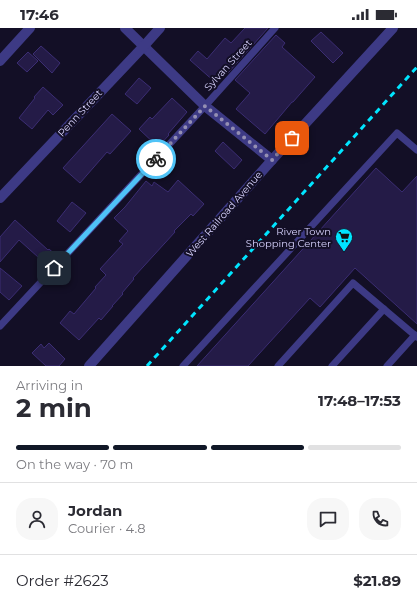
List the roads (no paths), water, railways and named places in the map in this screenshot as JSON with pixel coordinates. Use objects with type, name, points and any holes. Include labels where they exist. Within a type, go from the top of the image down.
[{"type":"street","points":[[125,28],[205,106],[272,160]]},
{"type":"street","name":"Penn Street","points":[[0,198],[144,47],[160,28]]},
{"type":"street","name":"West Railroad Avenue","points":[[90,366],[272,160],[393,28]]},
{"type":"street","points":[[0,61],[28,29]]},
{"type":"lane","name":"Sylvan Street","points":[[0,326],[205,106],[275,28]]},
{"type":"lane","points":[[183,366],[397,133],[417,150]]},
{"type":"lane","points":[[278,366],[353,283],[416,336],[387,366]]},
{"type":"lane","points":[[332,366],[384,309]]},
{"type":"railway","points":[[147,366],[417,67]]},
{"type":"place","name":"River Town Shopping Center","points":[[344,252]]}]
